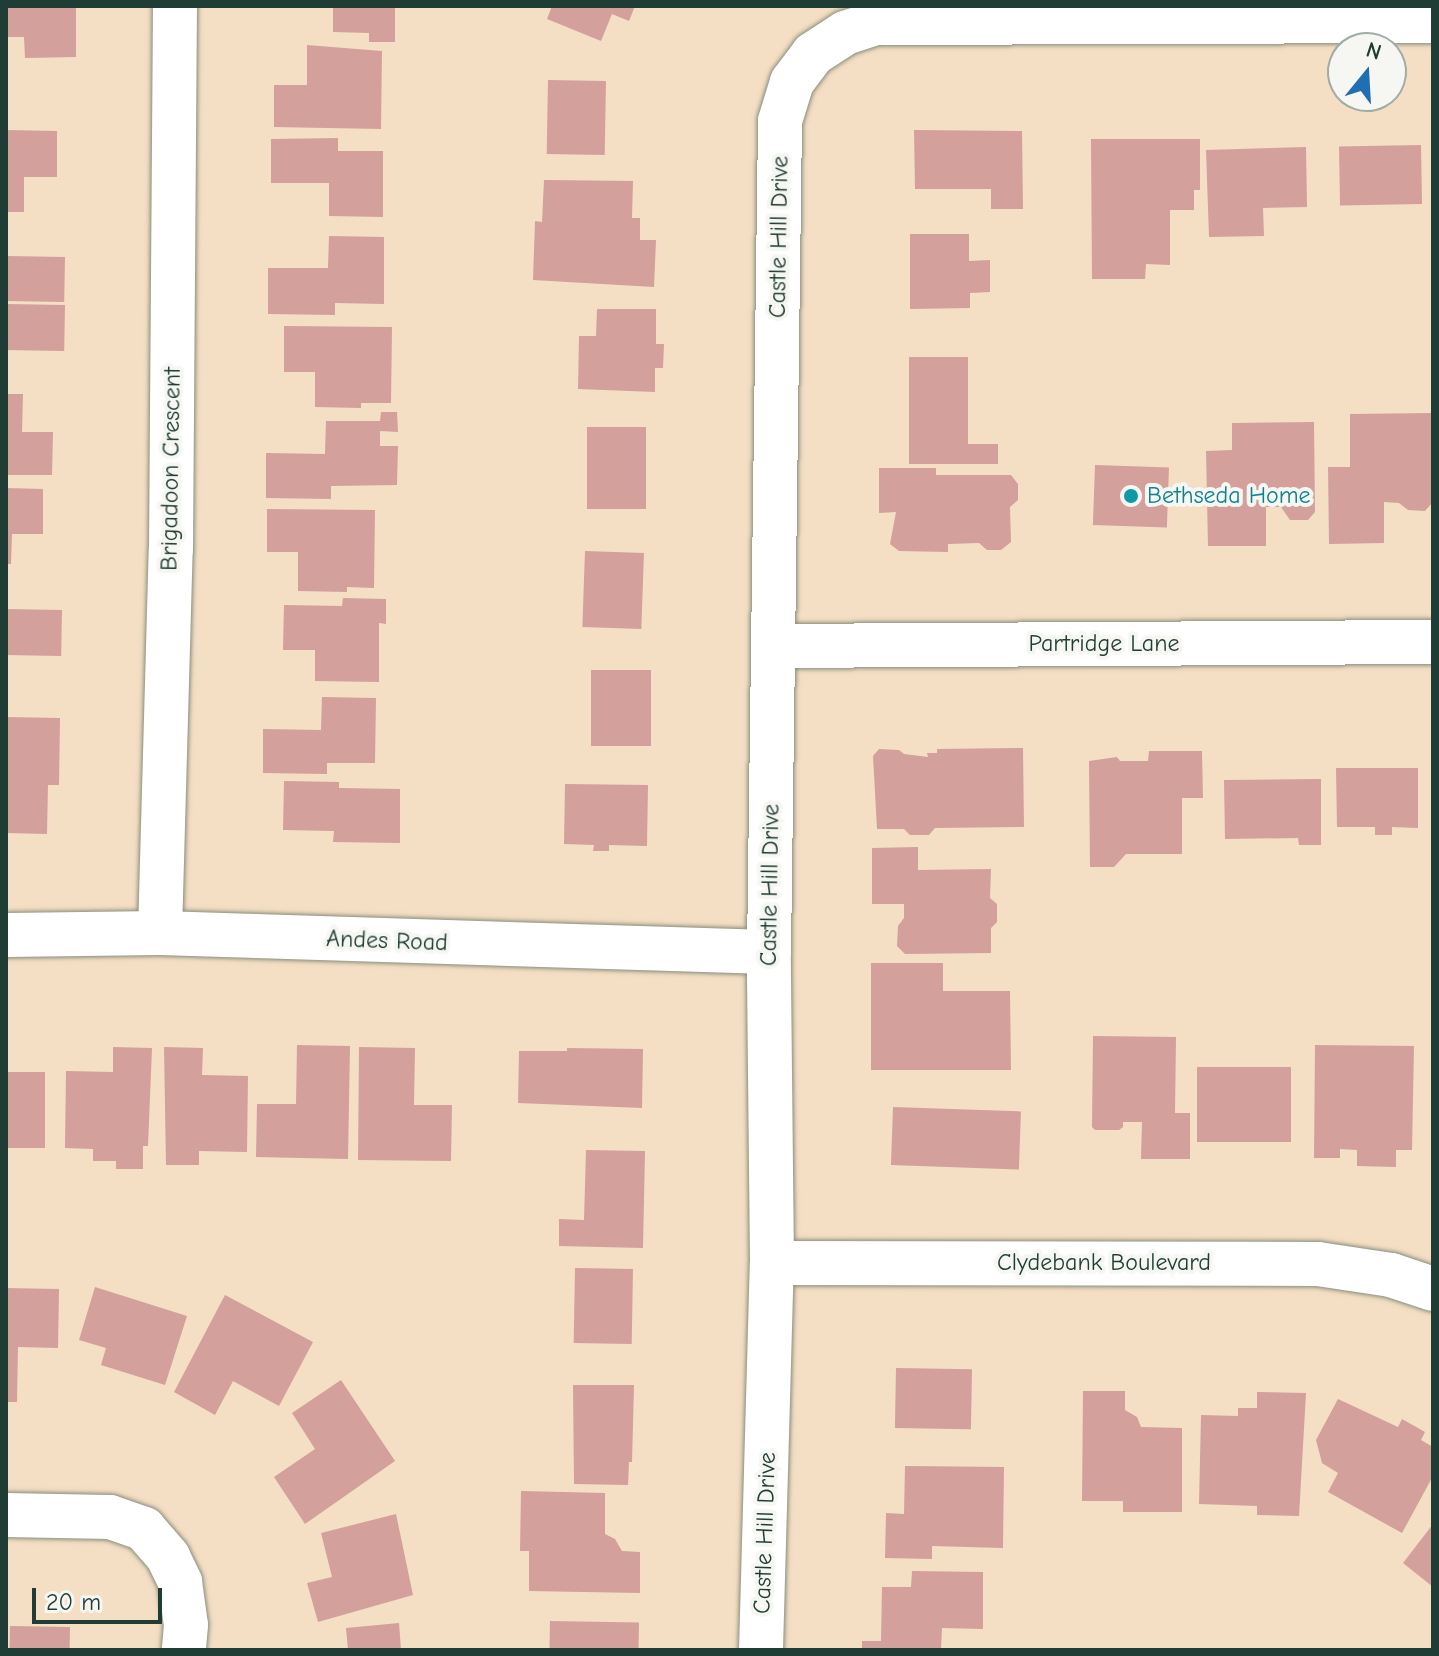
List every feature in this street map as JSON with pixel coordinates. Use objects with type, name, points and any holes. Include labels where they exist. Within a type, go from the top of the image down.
[{"type":"street","name":"Brigadoon Crescent","points":[[160,933],[171,549],[175,6]]},
{"type":"street","name":"Castle Hill Drive","points":[[761,1650],[772,1263],[769,952],[780,121],[792,82],[813,54],[845,33],[876,23],[1247,14],[1433,21]]},
{"type":"street","name":"Partridge Lane","points":[[774,646],[1433,642]]},
{"type":"street","name":"Andes Road","points":[[6,935],[160,933],[769,952]]},
{"type":"street","name":"Clydebank Boulevard","points":[[772,1263],[1318,1264],[1391,1275],[1433,1289]]},
{"type":"street","points":[[6,1515],[110,1517],[144,1529],[168,1557],[180,1582],[186,1625],[184,1650]]},
{"type":"building","points":[[6,6],[76,6],[76,57],[25,58],[24,37],[6,37]]},
{"type":"building","points":[[333,6],[395,6],[395,42],[369,42],[369,33],[333,32]]},
{"type":"building","points":[[552,6],[635,6],[629,21],[612,14],[601,41],[547,19]]},
{"type":"building","points":[[307,45],[382,51],[381,129],[274,127],[274,85],[307,85]]},
{"type":"building","points":[[548,80],[606,81],[605,155],[547,154]]},
{"type":"building","points":[[6,130],[57,131],[57,177],[24,177],[24,212],[6,212]]},
{"type":"building","points":[[914,130],[1022,131],[1023,209],[991,209],[991,189],[915,189]]},
{"type":"building","points":[[338,138],[338,151],[383,151],[383,217],[329,216],[329,183],[271,183],[271,139]]},
{"type":"building","points":[[1091,139],[1200,139],[1200,190],[1194,190],[1194,210],[1170,210],[1170,265],[1146,264],[1145,279],[1092,279]]},
{"type":"building","points":[[1421,145],[1422,204],[1340,205],[1339,146]]},
{"type":"building","points":[[1306,147],[1307,207],[1263,208],[1264,236],[1209,237],[1206,150]]},
{"type":"building","points":[[544,180],[633,181],[632,218],[640,218],[640,240],[656,240],[654,287],[533,280],[535,221],[542,222]]},
{"type":"building","points":[[910,234],[969,234],[969,261],[990,260],[990,292],[970,293],[970,308],[910,309]]},
{"type":"building","points":[[329,236],[384,237],[384,304],[335,303],[335,315],[268,314],[268,268],[328,268]]},
{"type":"building","points":[[6,256],[65,257],[64,302],[6,301]]},
{"type":"building","points":[[6,304],[65,305],[64,351],[6,350]]},
{"type":"building","points":[[597,309],[656,309],[656,344],[664,344],[663,368],[655,368],[655,392],[578,389],[579,336],[596,336]]},
{"type":"building","points":[[284,326],[392,327],[391,403],[361,403],[361,408],[315,407],[315,372],[284,372]]},
{"type":"building","points":[[909,357],[968,357],[968,444],[998,444],[998,464],[909,464]]},
{"type":"building","points":[[6,394],[23,394],[22,432],[53,432],[52,475],[6,475]]},
{"type":"building","points":[[381,412],[397,412],[398,432],[380,431],[380,446],[398,446],[397,485],[331,486],[331,499],[266,498],[266,453],[325,454],[326,421],[380,421]]},
{"type":"building","points":[[1432,413],[1433,502],[1425,511],[1408,510],[1399,503],[1384,502],[1384,543],[1329,544],[1328,467],[1350,467],[1350,414]]},
{"type":"building","points":[[1314,422],[1315,512],[1308,520],[1290,520],[1281,507],[1266,507],[1266,546],[1208,546],[1206,451],[1232,450],[1232,423]]},
{"type":"building","points":[[587,427],[646,427],[646,509],[587,509]]},
{"type":"building","name":"Bethseda Home","points":[[1095,465],[1169,468],[1167,528],[1093,525]]},
{"type":"building","points":[[879,468],[936,468],[936,475],[1011,475],[1018,484],[1018,500],[1010,507],[1011,542],[1001,550],[987,550],[979,543],[948,544],[948,552],[899,551],[890,544],[896,512],[879,513]]},
{"type":"building","points":[[6,488],[43,489],[43,534],[12,534],[11,564],[6,564]]},
{"type":"building","points":[[267,509],[375,510],[374,588],[347,587],[347,592],[298,591],[298,552],[267,552]]},
{"type":"building","points":[[585,551],[644,553],[641,629],[582,627]]},
{"type":"building","points":[[343,598],[386,599],[386,624],[379,623],[379,682],[315,681],[315,650],[283,650],[284,605],[342,606]]},
{"type":"building","points":[[6,609],[62,610],[61,656],[6,655]]},
{"type":"building","points":[[591,670],[651,670],[651,746],[591,746]]},
{"type":"building","points":[[322,697],[376,698],[375,763],[327,763],[327,774],[263,773],[263,729],[321,730]]},
{"type":"building","points":[[6,717],[60,718],[59,785],[48,785],[47,834],[6,833]]},
{"type":"building","points":[[1023,748],[1024,827],[935,828],[929,835],[910,835],[904,829],[877,829],[873,756],[879,749],[928,757],[927,753],[937,753],[937,749]]},
{"type":"building","points":[[1149,751],[1202,751],[1203,798],[1182,798],[1182,854],[1126,854],[1114,867],[1090,867],[1089,761],[1117,757],[1120,761],[1148,761]]},
{"type":"building","points":[[1336,768],[1418,768],[1418,828],[1392,827],[1392,835],[1375,835],[1375,827],[1337,827]]},
{"type":"building","points":[[1321,779],[1321,845],[1299,845],[1298,838],[1225,839],[1224,780]]},
{"type":"building","points":[[284,781],[339,782],[339,788],[400,789],[400,843],[333,842],[334,831],[283,830]]},
{"type":"building","points":[[565,784],[648,785],[647,846],[609,845],[609,851],[593,851],[594,845],[564,844]]},
{"type":"building","points":[[918,847],[918,870],[991,869],[990,898],[997,904],[997,922],[991,928],[991,953],[905,954],[897,946],[904,904],[872,904],[872,848]]},
{"type":"building","points":[[871,963],[943,963],[943,991],[1010,991],[1011,1070],[871,1070]]},
{"type":"building","points":[[1093,1036],[1176,1037],[1175,1113],[1190,1113],[1190,1159],[1141,1159],[1142,1122],[1123,1122],[1119,1130],[1095,1130],[1092,1127]]},
{"type":"building","points":[[297,1045],[350,1046],[348,1159],[256,1157],[257,1104],[296,1104]]},
{"type":"building","points":[[1315,1045],[1414,1046],[1412,1150],[1396,1150],[1396,1167],[1357,1166],[1357,1150],[1340,1149],[1340,1158],[1314,1158]]},
{"type":"building","points":[[113,1047],[152,1048],[148,1146],[143,1146],[143,1169],[116,1169],[116,1161],[93,1161],[93,1149],[65,1148],[66,1071],[113,1072]]},
{"type":"building","points":[[164,1047],[203,1048],[202,1075],[248,1076],[247,1152],[199,1151],[199,1165],[166,1165]]},
{"type":"building","points":[[359,1047],[415,1048],[414,1105],[452,1105],[451,1161],[358,1160]]},
{"type":"building","points":[[567,1048],[643,1049],[642,1108],[518,1103],[519,1051],[567,1051]]},
{"type":"building","points":[[1197,1067],[1291,1067],[1291,1142],[1197,1142]]},
{"type":"building","points":[[6,1072],[45,1072],[45,1148],[6,1148]]},
{"type":"building","points":[[893,1107],[1021,1111],[1019,1169],[891,1165]]},
{"type":"building","points":[[586,1150],[645,1151],[643,1248],[559,1246],[559,1219],[584,1220]]},
{"type":"building","points":[[575,1268],[633,1269],[632,1344],[574,1343]]},
{"type":"building","points":[[95,1287],[187,1316],[165,1385],[101,1365],[106,1348],[79,1340]]},
{"type":"building","points":[[6,1288],[59,1289],[58,1348],[18,1347],[17,1402],[6,1402]]},
{"type":"building","points":[[225,1295],[313,1342],[279,1406],[233,1381],[215,1415],[174,1392]]},
{"type":"building","points":[[896,1368],[972,1369],[971,1429],[895,1428]]},
{"type":"building","points":[[341,1380],[395,1461],[305,1524],[274,1477],[315,1449],[292,1413]]},
{"type":"building","points":[[573,1385],[634,1385],[632,1462],[629,1462],[628,1485],[574,1484]]},
{"type":"building","points":[[1083,1391],[1125,1391],[1125,1410],[1137,1417],[1141,1427],[1182,1428],[1182,1512],[1123,1512],[1123,1501],[1082,1501]]},
{"type":"building","points":[[1257,1392],[1306,1393],[1299,1516],[1257,1515],[1257,1506],[1199,1504],[1201,1415],[1238,1416],[1238,1408],[1257,1408]]},
{"type":"building","points":[[1338,1399],[1398,1427],[1402,1419],[1425,1432],[1421,1440],[1433,1447],[1433,1476],[1402,1533],[1328,1492],[1338,1473],[1322,1463],[1316,1440]]},
{"type":"building","points":[[905,1466],[1004,1467],[1003,1548],[932,1546],[932,1559],[885,1558],[886,1513],[904,1514]]},
{"type":"building","points":[[521,1491],[605,1493],[605,1534],[615,1539],[622,1551],[640,1552],[640,1593],[529,1591],[529,1551],[520,1551]]},
{"type":"building","points":[[396,1514],[413,1595],[318,1622],[307,1583],[332,1577],[321,1533]]},
{"type":"building","points":[[1433,1524],[1433,1587],[1403,1563]]},
{"type":"building","points":[[912,1571],[983,1572],[983,1629],[942,1628],[941,1650],[862,1650],[862,1641],[881,1641],[882,1587],[911,1587]]},
{"type":"building","points":[[550,1621],[639,1623],[639,1650],[549,1650]]},
{"type":"building","points":[[399,1623],[401,1650],[348,1650],[346,1628]]},
{"type":"building","points":[[10,1626],[70,1627],[70,1650],[10,1650]]},
{"type":"place","name":"Bethseda Home","points":[[1131,496]]}]
